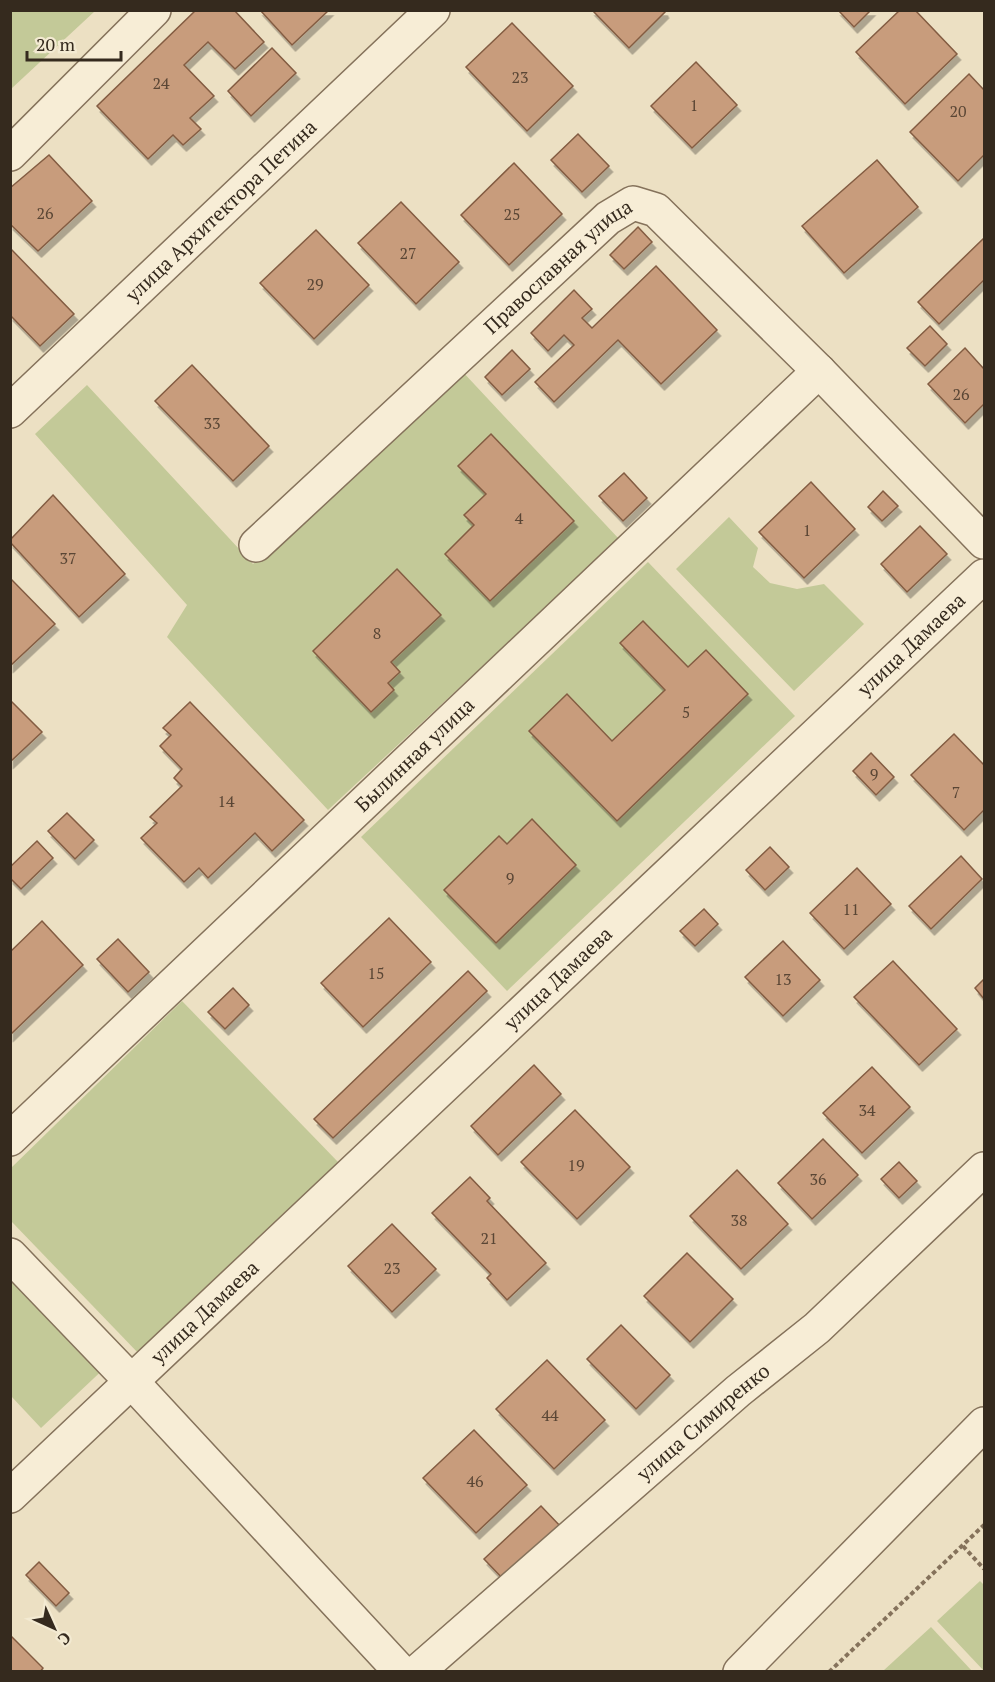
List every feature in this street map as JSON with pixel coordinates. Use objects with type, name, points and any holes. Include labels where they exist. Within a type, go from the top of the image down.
[{"type":"street","points":[[10,154],[154,10]]},
{"type":"street","name":"улица Архитектора Петина","points":[[10,411],[433,10]]},
{"type":"street","name":"Православная улица","points":[[256,545],[608,218],[633,203],[656,210],[819,371],[984,542]]},
{"type":"street","name":"Былинная улица","points":[[10,1139],[819,371]]},
{"type":"street","name":"улица Дамаева","points":[[10,1496],[984,576]]},
{"type":"street","name":"улица Симиренко","points":[[417,1671],[738,1390],[817,1328],[984,1169]]},
{"type":"street","points":[[10,1255],[132,1382],[401,1671]]},
{"type":"street","points":[[740,1671],[984,1424]]},
{"type":"path","points":[[829,1671],[984,1525]]},
{"type":"path","points":[[963,1546],[984,1569]]},
{"type":"green space","points":[[11,10],[94,10],[95,11],[11,89]]},
{"type":"green space","points":[[461,370],[619,539],[328,810],[167,637],[187,605],[35,434],[87,385],[253,564]]},
{"type":"green space","points":[[729,517],[758,548],[753,567],[770,583],[797,589],[824,584],[864,624],[794,691],[676,569]]},
{"type":"green space","points":[[648,562],[795,716],[507,991],[361,837]]},
{"type":"green space","points":[[182,1001],[340,1164],[141,1356],[11,1221],[11,1168]]},
{"type":"green space","points":[[10,1259],[110,1363],[41,1428],[11,1396]]},
{"type":"green space","points":[[980,1581],[984,1585],[984,1671],[937,1621]]},
{"type":"green space","points":[[931,1627],[972,1671],[883,1671]]},
{"type":"building","points":[[196,10],[234,10],[264,42],[235,69],[208,42],[184,65],[214,96],[190,118],[201,129],[183,145],[173,135],[148,159],[97,106]]},
{"type":"building","points":[[260,10],[329,10],[292,45]]},
{"type":"building","points":[[592,10],[664,10],[665,12],[629,48]]},
{"type":"building","points":[[838,10],[871,10],[854,27]]},
{"type":"building","points":[[900,10],[915,10],[957,54],[905,104],[856,52]]},
{"type":"building","points":[[512,23],[573,86],[527,131],[466,67]]},
{"type":"building","points":[[272,48],[296,73],[251,116],[228,91]]},
{"type":"building","points":[[696,62],[737,105],[692,148],[651,106]]},
{"type":"building","points":[[969,74],[984,90],[984,155],[958,181],[910,132]]},
{"type":"building","points":[[578,134],[609,166],[582,192],[551,160]]},
{"type":"building","points":[[49,155],[92,201],[38,251],[10,224],[10,188]]},
{"type":"building","points":[[877,160],[918,207],[844,273],[802,226]]},
{"type":"building","points":[[514,163],[562,214],[509,265],[461,215]]},
{"type":"building","points":[[401,202],[459,262],[416,304],[358,243]]},
{"type":"building","points":[[638,227],[652,242],[624,269],[610,255]]},
{"type":"building","points":[[316,230],[369,285],[314,339],[260,283]]},
{"type":"building","points":[[984,238],[984,280],[939,324],[918,302]]},
{"type":"building","points":[[10,248],[74,314],[40,346],[10,315]]},
{"type":"building","points":[[656,266],[717,330],[661,384],[618,340],[554,402],[535,382],[574,345],[564,335],[548,351],[531,333],[574,290],[592,309],[582,318],[592,328]]},
{"type":"building","points":[[930,326],[947,344],[925,366],[907,348]]},
{"type":"building","points":[[965,348],[984,369],[984,404],[965,423],[928,384]]},
{"type":"building","points":[[512,350],[530,369],[502,395],[485,377]]},
{"type":"building","points":[[192,365],[269,446],[233,481],[155,401]]},
{"type":"building","points":[[491,434],[574,521],[490,601],[445,554],[474,525],[464,515],[486,494],[458,466]]},
{"type":"building","points":[[624,473],[647,498],[623,521],[599,496]]},
{"type":"building","points":[[811,482],[855,529],[804,578],[759,532]]},
{"type":"building","points":[[883,491],[898,506],[882,521],[868,507]]},
{"type":"building","points":[[53,495],[125,574],[79,617],[10,542]]},
{"type":"building","points":[[920,526],[947,554],[907,592],[881,564]]},
{"type":"building","points":[[397,569],[441,615],[391,662],[400,672],[388,683],[394,690],[371,712],[313,651]]},
{"type":"building","points":[[10,578],[55,624],[10,666]]},
{"type":"building","points":[[643,621],[688,667],[706,650],[748,694],[617,821],[529,731],[567,694],[612,741],[665,690],[620,643]]},
{"type":"building","points":[[10,700],[42,732],[10,762]]},
{"type":"building","points":[[190,702],[304,820],[272,851],[255,833],[208,878],[199,868],[184,882],[141,838],[157,823],[150,817],[182,786],[174,778],[182,769],[160,746],[171,735],[163,728]]},
{"type":"building","points":[[954,734],[984,765],[984,810],[964,830],[911,775]]},
{"type":"building","points":[[871,753],[894,777],[876,795],[853,771]]},
{"type":"building","points":[[67,813],[94,840],[75,859],[48,831]]},
{"type":"building","points":[[532,819],[576,865],[496,943],[444,890],[499,836],[507,844]]},
{"type":"building","points":[[37,841],[53,858],[21,889],[10,878],[10,867]]},
{"type":"building","points":[[770,847],[789,867],[765,890],[746,870]]},
{"type":"building","points":[[961,856],[982,879],[931,929],[909,906]]},
{"type":"building","points":[[857,868],[891,904],[844,949],[810,913]]},
{"type":"building","points":[[704,909],[718,924],[695,946],[680,931]]},
{"type":"building","points":[[389,918],[431,962],[363,1027],[321,983]]},
{"type":"building","points":[[42,921],[83,965],[10,1035],[10,952]]},
{"type":"building","points":[[118,939],[149,972],[128,992],[97,959]]},
{"type":"building","points":[[783,941],[820,980],[783,1016],[745,977]]},
{"type":"building","points":[[893,961],[957,1029],[919,1065],[854,997]]},
{"type":"building","points":[[468,971],[487,991],[333,1138],[314,1119]]},
{"type":"building","points":[[984,979],[984,999],[975,988]]},
{"type":"building","points":[[233,988],[249,1005],[225,1029],[208,1012]]},
{"type":"building","points":[[534,1065],[561,1094],[498,1155],[471,1126]]},
{"type":"building","points":[[872,1067],[910,1107],[862,1153],[823,1113]]},
{"type":"building","points":[[575,1110],[630,1167],[577,1219],[521,1162]]},
{"type":"building","points":[[823,1139],[858,1175],[812,1219],[778,1183]]},
{"type":"building","points":[[899,1162],[917,1181],[899,1198],[881,1179]]},
{"type":"building","points":[[737,1170],[788,1224],[741,1269],[690,1216]]},
{"type":"building","points":[[470,1177],[490,1198],[487,1201],[546,1263],[507,1300],[487,1278],[491,1274],[432,1213]]},
{"type":"building","points":[[392,1224],[436,1269],[392,1312],[348,1266]]},
{"type":"building","points":[[687,1253],[733,1299],[690,1342],[644,1296]]},
{"type":"building","points":[[621,1325],[670,1375],[636,1409],[587,1359]]},
{"type":"building","points":[[547,1360],[605,1420],[554,1469],[496,1409]]},
{"type":"building","points":[[474,1430],[527,1485],[476,1533],[423,1478]]},
{"type":"building","points":[[541,1506],[562,1528],[505,1581],[484,1559]]},
{"type":"building","points":[[39,1562],[69,1593],[56,1606],[26,1575]]},
{"type":"building","points":[[10,1635],[43,1668],[40,1672],[10,1672]]}]
